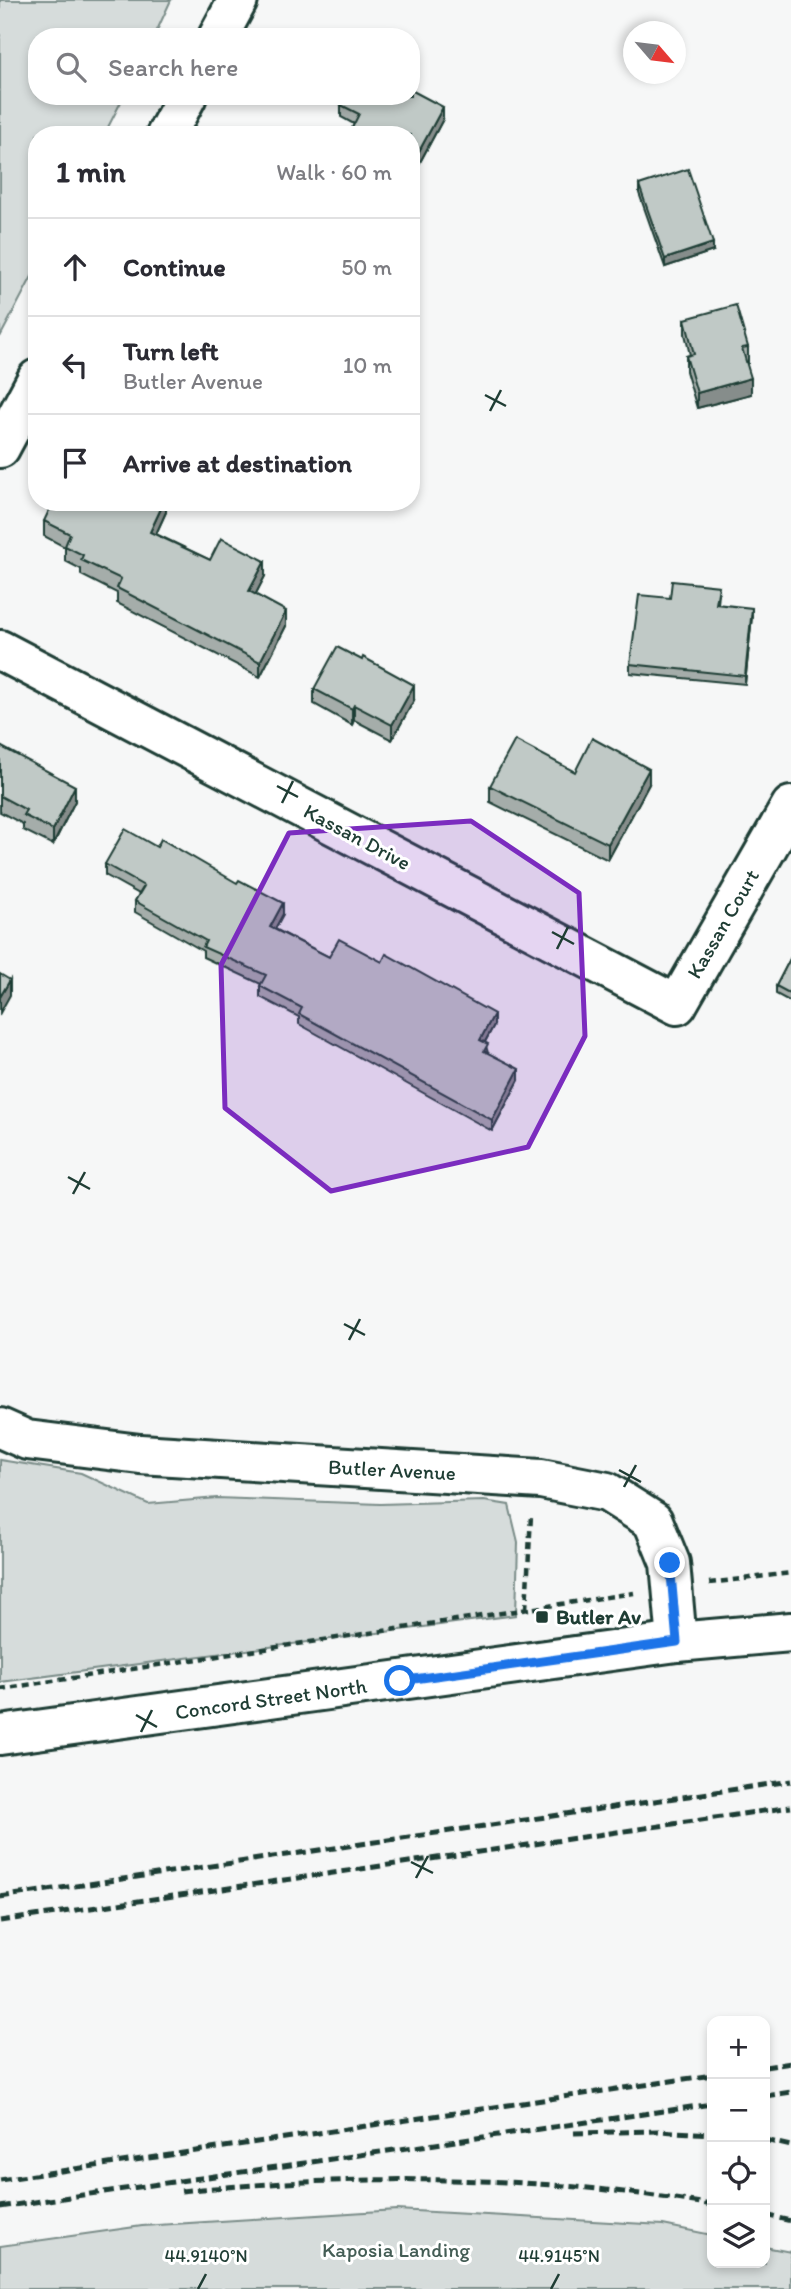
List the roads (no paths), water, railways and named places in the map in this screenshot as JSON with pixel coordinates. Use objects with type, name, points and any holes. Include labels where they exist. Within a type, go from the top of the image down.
[{"type":"street","points":[[223,28],[238,0]]},
{"type":"street","points":[[171,126],[182,105]]},
{"type":"street","points":[[0,448],[28,396]]},
{"type":"street","name":"Kassan Drive","points":[[0,650],[677,1005]]},
{"type":"street","name":"Kassan Court","points":[[677,1005],[791,806]]},
{"type":"street","name":"Butler Avenue","points":[[0,1428],[27,1440],[140,1454],[541,1479],[607,1492],[653,1521],[670,1563],[677,1642]]},
{"type":"street","name":"Concord Street North","points":[[0,1735],[677,1642],[791,1632]]},
{"type":"railway","points":[[0,1897],[791,1781]]},
{"type":"railway","points":[[0,1921],[791,1807]]},
{"type":"railway","points":[[770,2066],[791,2063]]},
{"type":"railway","points":[[0,2180],[707,2076]]},
{"type":"railway","points":[[770,2095],[791,2092]]},
{"type":"railway","points":[[0,2207],[707,2105]]},
{"type":"railway","points":[[574,2133],[658,2131],[707,2134]]},
{"type":"railway","points":[[770,2141],[791,2146]]},
{"type":"railway","points":[[181,2191],[314,2182],[447,2180],[580,2187],[707,2204]]},
{"type":"railway","points":[[770,2216],[791,2221]]},
{"type":"place","name":"Butler Av","points":[[542,1617]]},
{"type":"park label","name":"Kaposia Landing","points":[[396,2250]]}]
